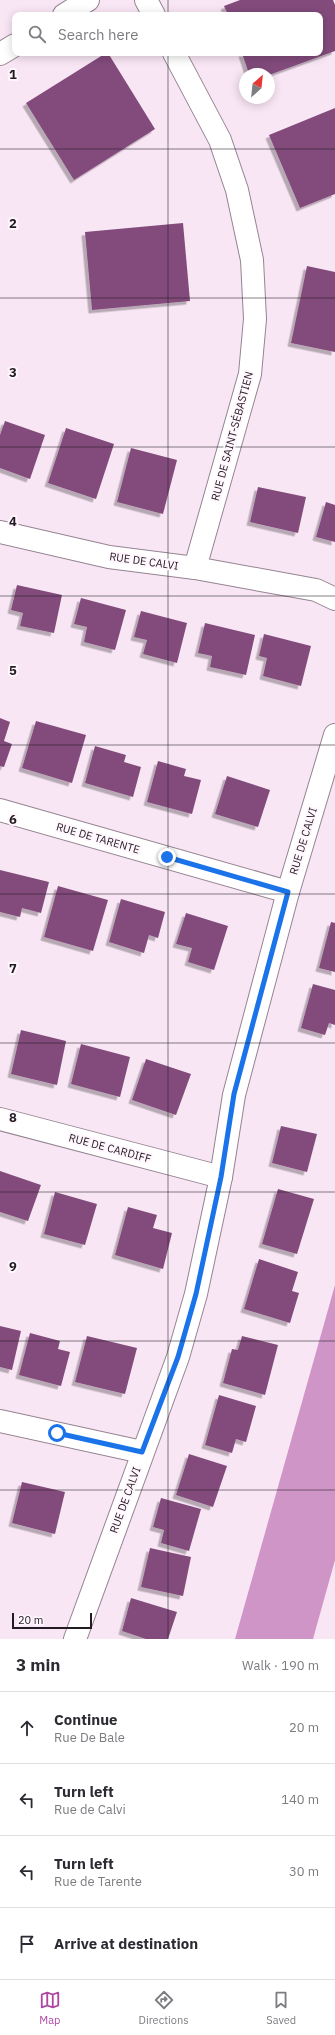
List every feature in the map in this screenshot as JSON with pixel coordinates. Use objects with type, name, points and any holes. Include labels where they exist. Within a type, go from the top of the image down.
[{"type":"street","points":[[69,12],[88,0]]},
{"type":"street","points":[[146,0],[152,12]]},
{"type":"street","points":[[0,54],[12,47]]},
{"type":"street","name":"RUE DE SAINT-SÉBASTIEN","points":[[176,56],[220,140],[237,190],[252,260],[255,319],[250,374],[195,568]]},
{"type":"street","name":"RUE DE CALVI","points":[[0,532],[109,557],[195,568],[316,590],[335,599]]},
{"type":"street","name":"RUE DE CALVI","points":[[75,1639],[142,1452],[178,1357],[196,1294],[221,1177],[234,1094],[288,892],[335,735]]},
{"type":"street","name":"RUE DE TARENTE","points":[[0,810],[288,892]]},
{"type":"street","name":"RUE DE CARDIFF","points":[[0,1119],[221,1177]]},
{"type":"street","points":[[0,1421],[142,1452]]},
{"type":"shaded area","points":[[335,1285],[335,1560],[313,1639],[235,1639]]},
{"type":"building","points":[[240,0],[333,0],[335,5],[335,51],[323,55],[323,12],[227,12],[224,6]]},
{"type":"building","points":[[101,56],[110,56],[155,129],[74,180],[26,103]]},
{"type":"building","points":[[243,56],[321,56],[275,73],[275,68],[247,68]]},
{"type":"building","points":[[335,108],[335,194],[300,208],[269,135]]},
{"type":"building","points":[[183,223],[190,301],[92,310],[85,232]]},
{"type":"building","points":[[307,266],[335,272],[335,352],[291,343]]},
{"type":"building","points":[[5,421],[45,435],[30,479],[0,468],[0,435]]},
{"type":"building","points":[[66,428],[114,444],[96,499],[48,483]]},
{"type":"building","points":[[131,448],[177,460],[163,514],[117,502]]},
{"type":"building","points":[[258,487],[306,497],[298,533],[250,522]]},
{"type":"building","points":[[326,502],[335,505],[335,542],[316,537]]},
{"type":"building","points":[[17,585],[62,595],[54,633],[20,626],[23,613],[11,610]]},
{"type":"building","points":[[81,598],[126,610],[115,650],[84,642],[87,627],[74,624]]},
{"type":"building","points":[[141,611],[187,623],[177,663],[143,654],[147,640],[134,637]]},
{"type":"building","points":[[205,623],[255,635],[246,675],[210,667],[212,656],[198,653]]},
{"type":"building","points":[[264,634],[311,646],[301,686],[263,676],[267,658],[259,656]]},
{"type":"building","points":[[0,718],[10,722],[4,741],[12,744],[4,767],[0,766]]},
{"type":"building","points":[[36,721],[86,735],[72,783],[22,768]]},
{"type":"building","points":[[95,746],[126,755],[124,762],[141,767],[133,797],[85,783]]},
{"type":"building","points":[[158,761],[186,769],[184,776],[201,780],[192,814],[147,802]]},
{"type":"building","points":[[227,776],[270,790],[258,827],[215,814]]},
{"type":"building","points":[[0,870],[49,882],[41,913],[22,908],[20,917],[0,912]]},
{"type":"building","points":[[58,886],[108,900],[93,951],[44,937]]},
{"type":"building","points":[[121,899],[165,912],[158,938],[149,935],[144,953],[109,942]]},
{"type":"building","points":[[186,913],[228,926],[214,970],[188,962],[192,948],[176,944]]},
{"type":"building","points":[[331,922],[335,923],[335,972],[319,968]]},
{"type":"building","points":[[313,984],[335,990],[335,1025],[329,1023],[325,1035],[301,1028]]},
{"type":"building","points":[[21,1030],[66,1041],[57,1085],[11,1074]]},
{"type":"building","points":[[81,1044],[130,1057],[120,1097],[71,1084]]},
{"type":"building","points":[[146,1059],[191,1074],[176,1115],[132,1100]]},
{"type":"building","points":[[281,1126],[317,1134],[307,1172],[272,1163]]},
{"type":"building","points":[[0,1171],[41,1185],[28,1221],[0,1212]]},
{"type":"building","points":[[278,1189],[314,1199],[297,1254],[262,1244]]},
{"type":"building","points":[[55,1192],[97,1204],[85,1245],[44,1234]]},
{"type":"building","points":[[128,1207],[157,1215],[153,1228],[172,1233],[163,1269],[115,1255]]},
{"type":"building","points":[[259,1259],[298,1272],[292,1291],[299,1293],[290,1323],[244,1309]]},
{"type":"building","points":[[0,1326],[21,1331],[12,1370],[0,1367]]},
{"type":"building","points":[[30,1333],[60,1341],[58,1349],[70,1352],[61,1386],[19,1375]]},
{"type":"building","points":[[87,1336],[137,1348],[125,1394],[75,1382]]},
{"type":"building","points":[[242,1336],[278,1345],[265,1395],[223,1383],[232,1349],[238,1350]]},
{"type":"building","points":[[219,1395],[256,1406],[246,1442],[236,1439],[232,1453],[205,1445]]},
{"type":"building","points":[[189,1454],[227,1466],[213,1507],[176,1495]]},
{"type":"building","points":[[22,1482],[65,1492],[55,1534],[12,1523]]},
{"type":"building","points":[[161,1498],[201,1509],[189,1551],[161,1543],[164,1530],[153,1527]]},
{"type":"building","points":[[150,1548],[191,1557],[183,1596],[141,1587]]},
{"type":"building","points":[[131,1598],[177,1612],[168,1639],[146,1639],[122,1631]]},
{"type":"route","points":[[57,1433],[142,1452],[178,1357],[196,1294],[221,1177],[234,1094],[288,892],[167,857]]}]
